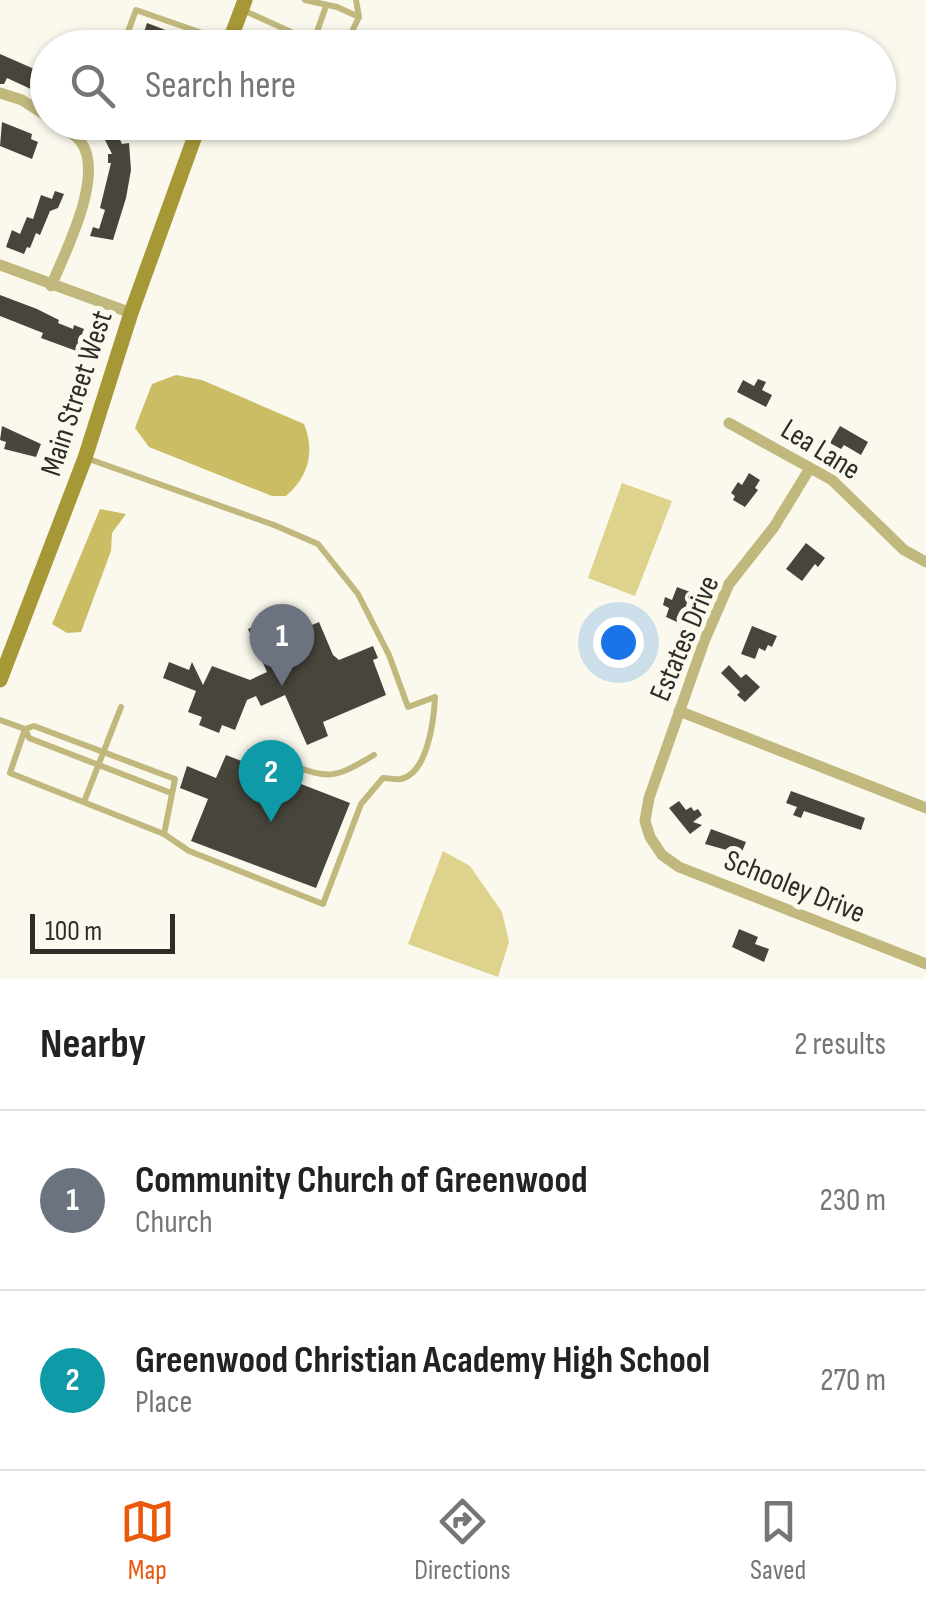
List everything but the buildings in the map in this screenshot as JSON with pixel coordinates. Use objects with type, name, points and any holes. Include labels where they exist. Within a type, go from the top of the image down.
[{"type":"main road","points":[[234,30],[243,5]]},
{"type":"main road","name":"Main Street West","points":[[0,680],[85,458],[130,313],[193,140]]},
{"type":"street","points":[[0,93],[30,105]]},
{"type":"street","points":[[51,286],[76,230],[89,165],[78,140]]},
{"type":"street","points":[[0,266],[130,313]]},
{"type":"street","name":"Lea Lane","points":[[729,423],[841,487],[898,544],[926,562]]},
{"type":"street","name":"Estates Drive","points":[[653,843],[646,810],[679,710],[729,584],[774,527],[810,468]]},
{"type":"street","points":[[679,710],[926,808]]},
{"type":"street","name":"Schooley Drive","points":[[653,843],[662,855],[687,870],[926,964]]},
{"type":"lane","points":[[306,0],[337,7],[359,18]]},
{"type":"lane","points":[[353,30],[359,18],[356,0]]},
{"type":"lane","points":[[243,5],[290,30]]},
{"type":"lane","points":[[317,30],[326,6]]},
{"type":"lane","points":[[129,30],[136,10],[189,30]]},
{"type":"lane","points":[[85,458],[274,524],[318,544],[358,594],[389,655],[408,707],[435,696],[433,730],[415,771],[402,779],[383,778],[361,804],[323,904],[10,772],[24,730],[34,726],[175,779],[164,834]]},
{"type":"lane","points":[[84,802],[120,707]]},
{"type":"lane","points":[[0,720],[24,730],[28,738],[170,793]]},
{"type":"lane","points":[[289,764],[322,777],[350,769],[374,755]]},
{"type":"shaded area","points":[[176,375],[202,380],[304,424],[308,463],[286,496],[272,496],[149,447],[135,428],[152,384]]},
{"type":"shaded area","points":[[622,483],[672,501],[635,596],[588,578]]},
{"type":"shaded area","points":[[100,509],[126,514],[112,533],[111,551],[81,632],[67,633],[52,624]]},
{"type":"shaded area","points":[[443,851],[470,866],[502,912],[509,942],[498,977],[408,944]]},
{"type":"place","name":"Community Church of Greenwood","points":[[282,686]]},
{"type":"place","name":"Greenwood Christian Academy High School","points":[[271,822]]}]
